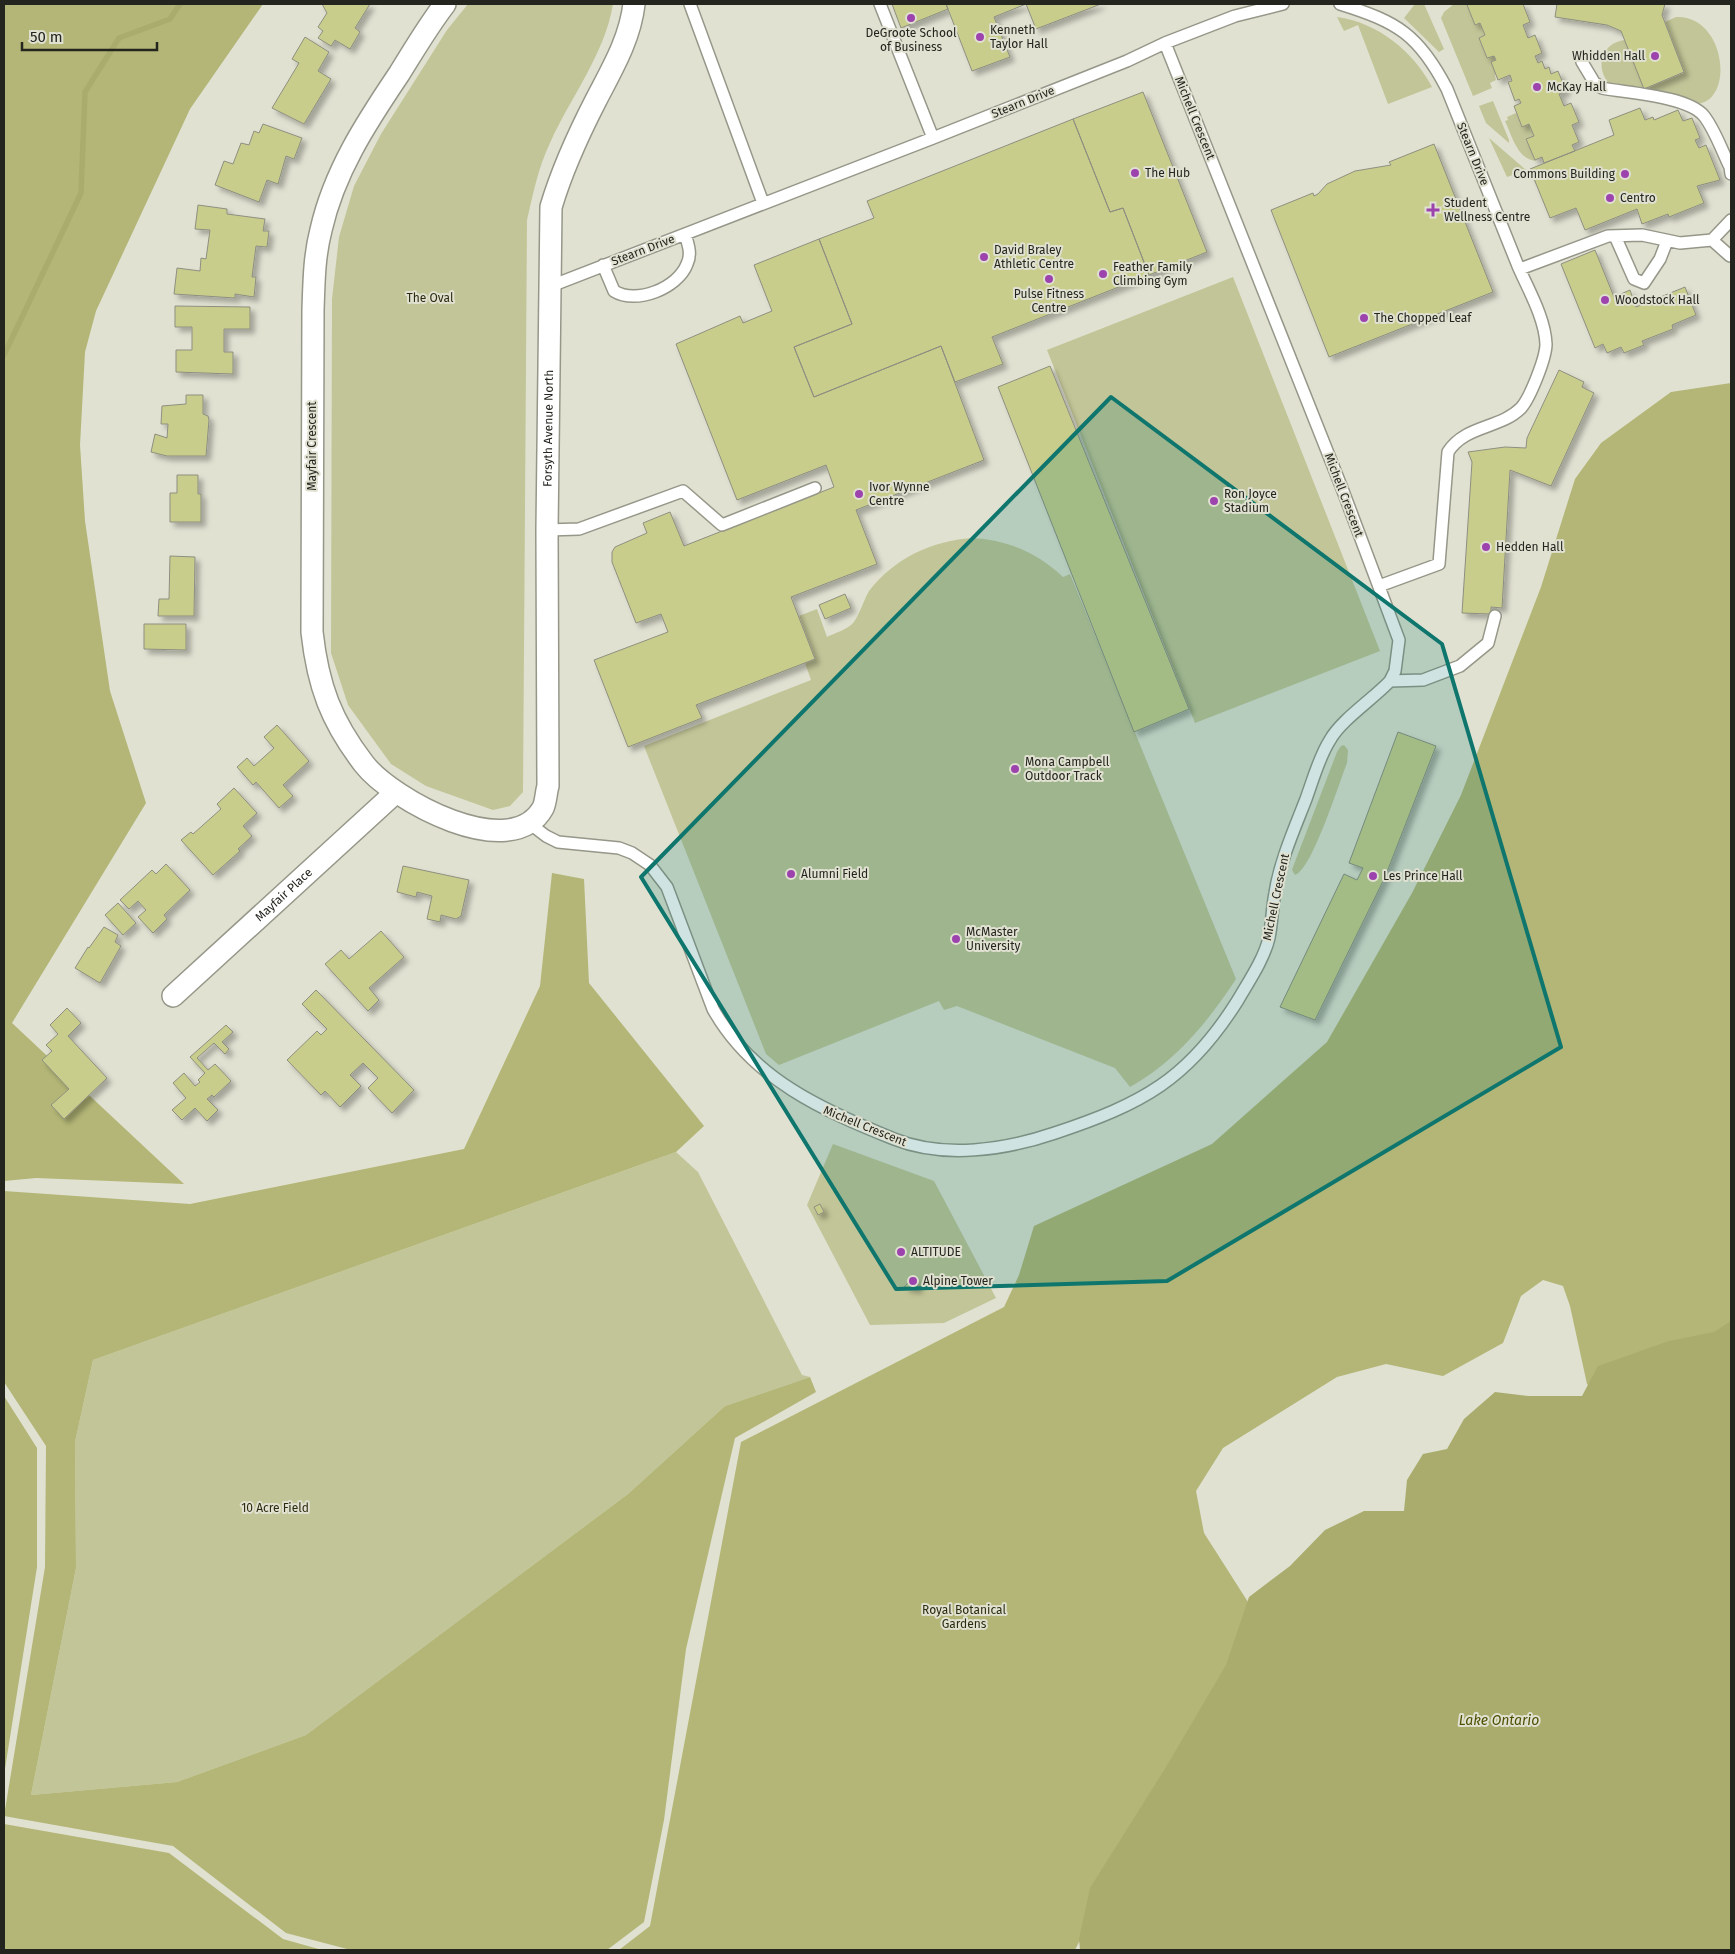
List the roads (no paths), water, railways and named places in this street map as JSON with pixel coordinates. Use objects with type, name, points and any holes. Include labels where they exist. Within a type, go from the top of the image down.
[{"type":"street","name":"Mayfair Crescent","points":[[445,4],[365,126],[344,162],[320,231],[314,268],[312,632],[315,661],[324,696],[343,735],[366,766],[395,793],[463,825],[491,831],[510,830],[529,823]]},
{"type":"street","name":"Forsyth Avenue North","points":[[529,823],[543,808],[548,786],[547,530],[551,207],[560,177],[620,52],[634,4]]},
{"type":"street","name":"Mayfair Place","points":[[173,996],[395,793]]},
{"type":"lane","points":[[690,4],[763,203]]},
{"type":"lane","points":[[880,4],[933,138]]},
{"type":"lane","name":"Stearn Drive","points":[[551,286],[1118,65],[1165,43],[1236,16],[1283,4]]},
{"type":"lane","name":"Stearn Drive","points":[[1344,4],[1394,25],[1413,40],[1432,60],[1447,89],[1520,269],[1545,334],[1546,346],[1531,391],[1521,408],[1510,415],[1462,436],[1448,452],[1439,564],[1379,586]]},
{"type":"lane","name":"Michell Crescent","points":[[529,823],[546,836],[558,842],[619,848],[632,853],[650,865],[667,887],[713,1009],[733,1040],[763,1070],[816,1105],[839,1117],[906,1144],[938,1150],[1002,1146],[1038,1138],[1083,1124],[1165,1084],[1186,1067],[1210,1038],[1228,1015],[1258,962],[1268,940],[1275,894],[1290,838],[1330,738],[1390,681],[1395,671],[1399,640],[1165,43]]},
{"type":"lane","points":[[1582,62],[1594,82],[1602,88],[1672,100],[1696,108],[1705,116],[1730,167],[1731,174]]},
{"type":"lane","points":[[1520,269],[1608,236],[1642,235],[1680,243],[1712,240],[1731,220]]},
{"type":"lane","points":[[603,265],[614,291],[627,297],[643,295],[675,280],[684,271],[690,256],[685,234]]},
{"type":"lane","points":[[1615,236],[1634,279],[1644,283],[1660,258],[1667,240]]},
{"type":"lane","points":[[1712,240],[1730,256]]},
{"type":"lane","points":[[547,530],[580,529],[683,491],[722,525],[815,488]]},
{"type":"lane","points":[[1390,681],[1423,680],[1460,666],[1488,643],[1495,616]]},
{"type":"water","name":"Lake Ontario","points":[[1731,1321],[1731,1950],[1080,1950],[1079,1939],[1090,1888],[1166,1767],[1226,1665],[1249,1597],[1290,1566],[1325,1530],[1364,1511],[1404,1511],[1407,1480],[1423,1454],[1447,1449],[1464,1419],[1495,1392],[1528,1396],[1582,1396],[1598,1366],[1669,1341],[1714,1332]]},
{"type":"waterway","points":[[4,355],[81,193],[85,92],[119,38],[170,19],[180,4]]},
{"type":"place","name":"DeGroote School of Business","points":[[911,18]]},
{"type":"place","name":"Kenneth Taylor Hall","points":[[980,37]]},
{"type":"place","name":"Whidden Hall","points":[[1655,56]]},
{"type":"place","name":"McKay Hall","points":[[1537,87]]},
{"type":"place","name":"The Hub","points":[[1135,173]]},
{"type":"place","name":"Commons Building","points":[[1625,174]]},
{"type":"place","name":"Centro","points":[[1610,198]]},
{"type":"place","name":"Student Wellness Centre","points":[[1433,210]]},
{"type":"place","name":"David Braley Athletic Centre","points":[[984,257]]},
{"type":"place","name":"Feather Family Climbing Gym","points":[[1103,274]]},
{"type":"place","name":"Pulse Fitness Centre","points":[[1049,279]]},
{"type":"place","name":"Woodstock Hall","points":[[1605,300]]},
{"type":"place","name":"The Chopped Leaf","points":[[1364,318]]},
{"type":"place","name":"Ivor Wynne Centre","points":[[859,494]]},
{"type":"place","name":"Ron Joyce Stadium","points":[[1214,501]]},
{"type":"place","name":"Hedden Hall","points":[[1486,547]]},
{"type":"place","name":"Mona Campbell Outdoor Track","points":[[1015,769]]},
{"type":"place","name":"Alumni Field","points":[[791,874]]},
{"type":"place","name":"Les Prince Hall","points":[[1373,876]]},
{"type":"place","name":"McMaster University","points":[[956,939]]},
{"type":"place","name":"ALTITUDE","points":[[901,1252]]},
{"type":"place","name":"Alpine Tower","points":[[913,1281]]},
{"type":"park label","name":"The Oval","points":[[430,298]]},
{"type":"park label","name":"10 Acre Field","points":[[275,1508]]},
{"type":"park label","name":"Royal Botanical Gardens","points":[[964,1617]]}]
